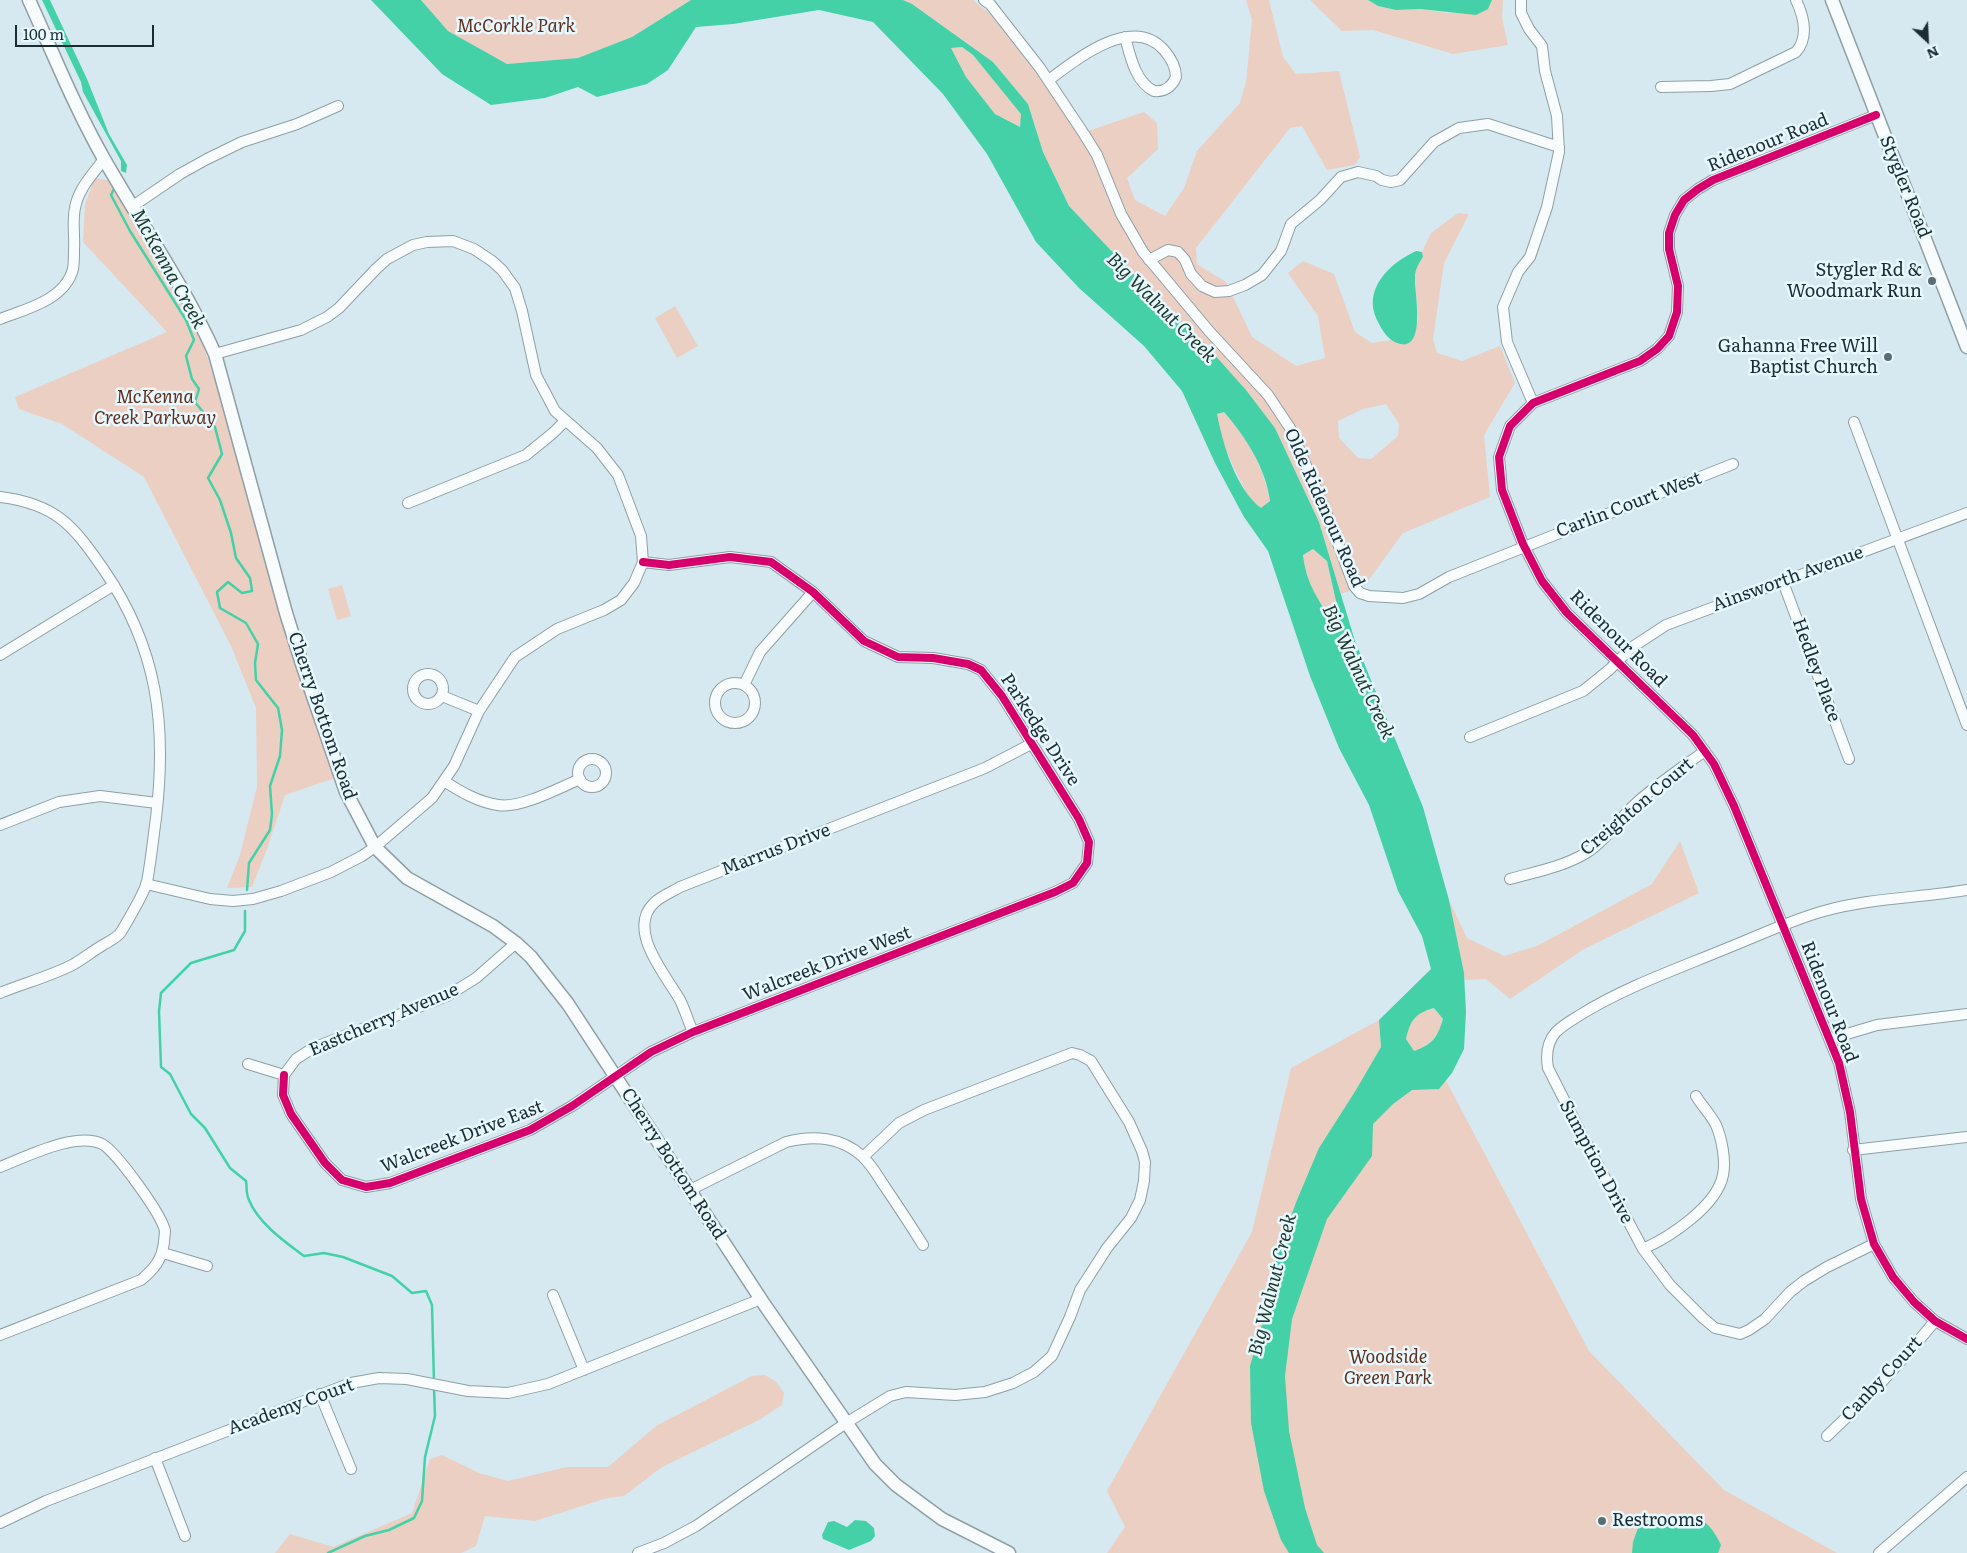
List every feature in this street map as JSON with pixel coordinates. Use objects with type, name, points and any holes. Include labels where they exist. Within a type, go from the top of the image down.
[{"type":"main road","name":"Cherry Bottom Road","points":[[29,0],[81,114],[104,159],[197,316],[215,354],[305,673],[346,792],[375,847],[407,878],[493,926],[531,957],[568,1004],[761,1299],[875,1464],[896,1486],[942,1519],[1009,1553]]},
{"type":"main road","name":"Stygler Road","points":[[1832,0],[1876,115],[1963,327],[1967,347]]},
{"type":"street","name":"Olde Ridenour Road","points":[[984,0],[990,4],[1049,80],[1097,155],[1121,214],[1149,260],[1209,331],[1268,395],[1290,428],[1326,512],[1354,586],[1360,593],[1369,596],[1403,598]]},
{"type":"street","points":[[1521,0],[1521,12],[1529,29],[1542,46],[1545,71],[1557,116],[1559,147],[1547,207],[1530,257],[1518,272],[1502,308],[1507,342],[1533,403]]},
{"type":"street","points":[[1660,87],[1730,84],[1796,52],[1802,45],[1805,33],[1800,8],[1796,0]]},
{"type":"street","points":[[1049,80],[1067,66],[1114,38],[1125,37],[1142,36],[1164,50],[1172,62],[1176,78],[1170,87],[1163,91],[1154,91],[1142,82],[1125,37]]},
{"type":"street","points":[[133,206],[180,174],[207,159],[242,142],[297,124],[338,106]]},
{"type":"street","name":"Ridenour Road","points":[[1876,115],[1713,180],[1684,200],[1675,214],[1669,233],[1669,249],[1678,286],[1677,312],[1669,336],[1657,350],[1640,361],[1533,403],[1510,426],[1498,457],[1502,490],[1542,581],[1567,612],[1670,712],[1705,751],[1714,764],[1734,806],[1839,1063],[1850,1112],[1861,1199],[1874,1244],[1893,1277],[1914,1302],[1935,1321],[1967,1339]]},
{"type":"street","points":[[1149,260],[1168,250],[1178,252],[1185,260],[1191,274],[1202,286],[1215,292],[1229,292],[1262,275],[1281,251],[1291,224],[1320,200],[1341,177],[1358,172],[1391,182],[1400,180],[1434,142],[1459,128],[1488,124],[1559,147]]},
{"type":"street","points":[[0,319],[41,303],[60,290],[72,270],[75,207],[84,186],[104,159]]},
{"type":"street","points":[[146,884],[210,899],[233,901],[253,899],[281,892],[331,872],[375,847],[432,798],[454,766],[479,711],[515,657],[557,629],[604,610],[621,600],[634,583],[643,562],[641,536],[618,475],[597,448],[556,411],[536,374],[522,311],[510,279],[482,254],[462,244],[426,242],[400,251],[376,269],[339,308],[315,324],[285,335],[215,354]]},
{"type":"street","points":[[408,503],[526,455],[565,421]]},
{"type":"street","points":[[1854,422],[1967,725]]},
{"type":"street","name":"Carlin Court West","points":[[1403,598],[1419,594],[1449,577],[1733,464]]},
{"type":"street","points":[[0,498],[37,504],[56,515],[71,527],[114,585],[133,619],[152,677],[159,710],[160,741],[157,803],[146,884],[120,934],[72,965],[0,993]]},
{"type":"street","name":"Ainsworth Avenue","points":[[1470,737],[1583,691],[1618,662],[1631,648],[1666,625],[1967,513]]},
{"type":"street","name":"Parkedge Drive","points":[[643,562],[669,565],[730,558],[771,562],[813,592],[864,641],[898,658],[933,658],[968,664],[981,670],[1002,696],[1079,819],[1089,842],[1087,863],[1073,883],[1055,892]]},
{"type":"street","name":"Hedley Place","points":[[1783,582],[1849,759]]},
{"type":"street","points":[[0,655],[114,585]]},
{"type":"street","points":[[744,685],[760,652],[813,592]]},
{"type":"street","points":[[736,683],[744,685],[753,694],[755,702],[753,713],[743,722],[734,723],[726,721],[716,712],[715,701],[717,694],[727,684],[736,683]]},
{"type":"street","points":[[442,696],[479,711]]},
{"type":"street","name":"Marrus Drive","points":[[693,1032],[681,1002],[652,955],[643,932],[645,917],[653,903],[680,887],[985,768],[1031,744]]},
{"type":"street","name":"Creighton Court","points":[[1510,879],[1552,868],[1586,853],[1632,807],[1658,785],[1705,751]]},
{"type":"street","points":[[444,781],[469,796],[499,805],[519,803],[580,779]]},
{"type":"street","points":[[0,825],[58,802],[100,796],[157,803]]},
{"type":"street","name":"Sumption Drive","points":[[1874,1244],[1827,1267],[1804,1281],[1790,1292],[1765,1319],[1749,1330],[1740,1334],[1715,1328],[1670,1285],[1643,1249],[1557,1087],[1548,1068],[1546,1057],[1555,1034],[1598,1004],[1673,970],[1783,926],[1825,910],[1967,890]]},
{"type":"street","name":"Walcreek Drive West","points":[[615,1077],[651,1052],[693,1032],[1055,892]]},
{"type":"street","name":"Eastcherry Avenue","points":[[284,1075],[296,1058],[313,1048],[447,996],[476,978],[516,943]]},
{"type":"street","points":[[1830,1039],[1877,1025],[1967,1014]]},
{"type":"street","points":[[638,1553],[664,1543],[696,1526],[846,1423],[890,1396],[906,1392],[955,1395],[985,1392],[1013,1383],[1034,1372],[1052,1356],[1070,1318],[1080,1290],[1107,1248],[1131,1218],[1140,1200],[1145,1162],[1142,1150],[1129,1122],[1091,1060],[1072,1053],[924,1110],[899,1123],[863,1157]]},
{"type":"street","points":[[248,1064],[284,1075]]},
{"type":"street","name":"Walcreek Drive East","points":[[284,1075],[283,1095],[291,1114],[325,1163],[342,1180],[366,1188],[390,1183],[530,1130],[572,1106],[615,1077]]},
{"type":"street","points":[[1643,1249],[1659,1242],[1687,1223],[1716,1193],[1723,1175],[1723,1156],[1716,1126],[1696,1096]]},
{"type":"street","points":[[1854,1150],[1967,1137]]},
{"type":"street","points":[[690,1190],[772,1148],[801,1138],[832,1140],[844,1144],[863,1157],[923,1246]]},
{"type":"street","points":[[0,1168],[54,1146],[78,1140],[103,1144],[129,1172],[155,1211],[165,1231],[163,1253],[154,1268],[140,1280],[0,1335]]},
{"type":"street","points":[[163,1253],[207,1266]]},
{"type":"street","points":[[553,1295],[584,1370]]},
{"type":"street","name":"Academy Court","points":[[0,1523],[46,1501],[351,1383],[379,1378],[407,1379],[468,1391],[508,1393],[548,1384],[761,1299]]},
{"type":"street","name":"Canby Court","points":[[1827,1436],[1903,1361],[1935,1321]]},
{"type":"street","points":[[320,1394],[351,1469]]},
{"type":"street","points":[[155,1458],[185,1536]]},
{"type":"street","points":[[1880,1553],[1967,1477]]},
{"type":"green space","name":"McCorkle Park","points":[[421,0],[691,0],[632,37],[578,58],[506,64],[448,31]]},
{"type":"green space","points":[[903,0],[973,0],[990,14],[1047,87],[1079,134],[1144,112],[1157,123],[1158,149],[1127,178],[1135,200],[1165,216],[1184,188],[1197,151],[1240,103],[1246,82],[1252,20],[1246,0],[1269,0],[1283,57],[1296,74],[1339,71],[1360,157],[1355,165],[1327,170],[1302,126],[1290,128],[1196,248],[1197,264],[1226,282],[1252,337],[1296,366],[1325,358],[1318,316],[1288,273],[1303,261],[1334,274],[1355,332],[1372,343],[1392,340],[1402,345],[1418,321],[1415,277],[1417,266],[1423,257],[1422,252],[1431,233],[1458,213],[1469,214],[1444,263],[1433,339],[1437,353],[1462,361],[1500,346],[1515,383],[1484,435],[1490,497],[1403,533],[1365,585],[1341,594],[1319,522],[1275,428],[1246,390],[1205,344],[1137,278],[1069,206],[1043,152],[1028,104],[993,62],[912,4]],"holes":[[[1386,404],[1399,424],[1398,436],[1371,459],[1358,458],[1339,438],[1338,421],[1363,409]]]},
{"type":"green space","points":[[1310,0],[1368,0],[1378,6],[1396,10],[1420,9],[1447,13],[1488,9],[1492,0],[1503,0],[1502,18],[1508,45],[1453,54],[1373,30],[1342,31]]},
{"type":"green space","points":[[962,47],[973,55],[1022,114],[1020,127],[995,114],[966,77],[951,48]]},
{"type":"green space","name":"McKenna Creek Parkway","points":[[95,178],[111,181],[196,325],[221,397],[288,631],[335,778],[285,795],[252,887],[227,888],[240,855],[257,787],[256,708],[231,646],[144,477],[62,424],[19,409],[15,397],[167,332],[83,242],[85,204]]},
{"type":"green space","points":[[675,306],[698,346],[677,358],[655,318]]},
{"type":"green space","points":[[1224,412],[1247,442],[1264,477],[1270,502],[1261,509],[1249,498],[1222,441],[1216,414]]},
{"type":"green space","points":[[1313,549],[1327,561],[1340,614],[1326,612],[1311,584],[1303,554]]},
{"type":"green space","points":[[342,585],[351,616],[337,620],[328,589]]},
{"type":"green space","points":[[1680,841],[1699,893],[1584,949],[1510,999],[1486,979],[1465,980],[1449,900],[1467,938],[1504,956],[1537,946],[1652,884]]},
{"type":"green space","points":[[1434,1008],[1443,1019],[1439,1031],[1430,1043],[1414,1051],[1406,1039],[1409,1027],[1414,1018],[1422,1012]]},
{"type":"green space","name":"Woodside Green Park","points":[[1379,1020],[1381,1047],[1373,1061],[1433,1056],[1589,1351],[1724,1490],[1837,1553],[1107,1553],[1125,1527],[1107,1491],[1252,1232],[1291,1068]]},
{"type":"green space","points":[[765,1375],[776,1382],[784,1393],[782,1405],[759,1420],[662,1467],[624,1496],[607,1498],[535,1521],[485,1516],[476,1546],[461,1553],[275,1553],[290,1534],[333,1547],[412,1513],[430,1459],[442,1455],[479,1473],[508,1481],[567,1467],[608,1467],[656,1426],[752,1376]]},
{"type":"water","points":[[42,0],[50,0],[87,79],[109,134],[127,165],[126,173],[121,171],[121,161],[83,92],[81,82]]},
{"type":"water","name":"Big Walnut Creek","points":[[371,0],[421,0],[448,31],[507,64],[578,58],[632,37],[691,0],[903,0],[912,4],[993,62],[1028,104],[1043,152],[1069,206],[1137,278],[1205,344],[1246,390],[1275,428],[1319,522],[1355,641],[1423,807],[1449,900],[1464,973],[1466,1012],[1464,1049],[1452,1073],[1439,1089],[1412,1090],[1393,1104],[1373,1124],[1372,1156],[1327,1219],[1292,1319],[1285,1376],[1289,1431],[1305,1508],[1317,1545],[1324,1553],[1289,1553],[1281,1540],[1264,1491],[1251,1423],[1250,1366],[1269,1300],[1278,1251],[1319,1148],[1381,1047],[1379,1020],[1431,969],[1422,936],[1398,891],[1369,805],[1339,748],[1310,676],[1268,551],[1244,517],[1215,463],[1182,391],[1144,346],[1079,288],[1036,242],[987,154],[943,94],[873,22],[819,10],[733,24],[696,27],[668,70],[647,84],[597,97],[578,87],[545,98],[491,105],[442,74]],"holes":[[[962,47],[973,55],[1021,114],[1020,127],[995,114],[966,77],[951,48]],[[1224,412],[1254,454],[1264,477],[1270,501],[1261,508],[1244,490],[1232,466],[1217,414]],[[1313,549],[1327,561],[1339,614],[1326,612],[1321,605],[1308,578],[1303,555]],[[1434,1008],[1443,1019],[1439,1031],[1433,1040],[1426,1046],[1414,1051],[1406,1039],[1414,1019],[1422,1012]]]},
{"type":"water","points":[[1368,0],[1492,0],[1488,9],[1476,15],[1420,9],[1396,10],[1378,6]]},
{"type":"water","points":[[1416,251],[1422,252],[1423,257],[1415,275],[1416,329],[1414,338],[1408,343],[1400,344],[1389,338],[1381,328],[1373,309],[1373,298],[1381,278],[1388,270],[1397,262]]},
{"type":"water","points":[[1648,1519],[1666,1525],[1685,1519],[1700,1520],[1711,1528],[1716,1535],[1721,1545],[1718,1553],[1632,1553],[1633,1542],[1639,1525]]},
{"type":"water","points":[[855,1520],[866,1521],[874,1528],[875,1536],[871,1541],[849,1550],[823,1539],[822,1535],[828,1522],[834,1521],[847,1527]]},
{"type":"waterway","name":"McKenna Creek","points":[[115,187],[111,195],[130,231],[186,320],[194,340],[186,356],[192,379],[199,389],[195,402],[215,427],[222,454],[208,478],[220,500],[231,533],[236,558],[250,578],[252,591],[242,593],[228,582],[217,592],[220,608],[246,623],[258,644],[255,663],[256,680],[278,708],[282,730],[280,756],[270,786],[272,814],[270,830],[249,863],[247,890]]},
{"type":"waterway","name":"McKenna Creek","points":[[245,911],[245,931],[234,950],[191,963],[161,993],[159,1011],[161,1067],[170,1074],[191,1114],[205,1128],[230,1168],[246,1181],[248,1198],[253,1208],[265,1224],[281,1238],[304,1256],[324,1253],[343,1257],[392,1276],[412,1293],[426,1291],[432,1305],[434,1382]]},
{"type":"waterway","name":"McKenna Creek","points":[[328,1553],[365,1536],[389,1530],[414,1518],[422,1501],[425,1457],[435,1416],[434,1388]]},
{"type":"cycle path","points":[[1876,115],[1713,180],[1684,200],[1675,215],[1669,233],[1669,249],[1678,286],[1677,312],[1669,336],[1657,349],[1640,361],[1533,403],[1510,426],[1499,457],[1502,490],[1523,544],[1542,581],[1567,613],[1693,735],[1714,764],[1734,806],[1839,1063],[1850,1112],[1861,1199],[1874,1244],[1893,1277],[1914,1302],[1935,1321],[1967,1339]]},
{"type":"cycle path","points":[[284,1075],[283,1095],[291,1114],[325,1163],[342,1180],[366,1187],[390,1183],[530,1130],[572,1106],[651,1052],[693,1032],[1055,892],[1073,883],[1087,863],[1089,842],[1079,819],[1002,696],[981,670],[968,664],[933,658],[898,657],[864,641],[813,592],[771,562],[730,557],[669,565],[643,562]]},
{"type":"place","name":"Stygler Rd & Woodmark Run","points":[[1932,281]]},
{"type":"place","name":"Gahanna Free Will Baptist Church","points":[[1888,357]]},
{"type":"place","name":"Restrooms","points":[[1602,1521]]}]
